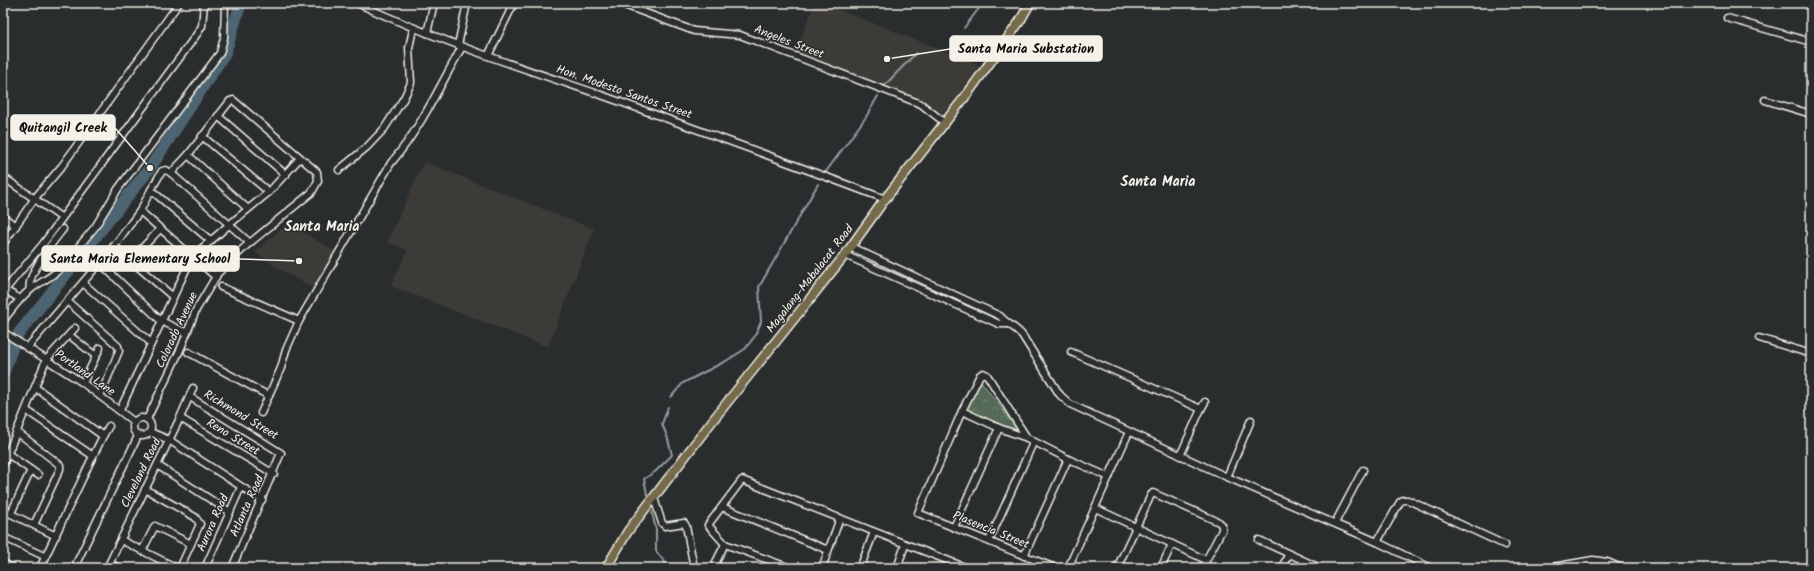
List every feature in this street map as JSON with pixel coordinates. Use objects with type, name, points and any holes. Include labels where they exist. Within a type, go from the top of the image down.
[{"type":"main road","name":"Magalang-Mabalacat Road","points":[[606,568],[628,531],[713,420],[845,255],[1020,21],[1030,3]]},
{"type":"street","points":[[3,244],[36,198],[62,166],[179,3]]},
{"type":"street","points":[[20,299],[4,290],[16,279],[158,90],[202,26],[204,3]]},
{"type":"street","points":[[3,321],[20,299],[61,268],[96,228],[118,189],[220,53],[224,38],[225,3]]},
{"type":"street","name":"Hon. Modesto Santos Street","points":[[357,3],[369,6],[413,29],[701,130],[885,200]]},
{"type":"street","points":[[427,33],[434,3]]},
{"type":"street","points":[[261,413],[281,368],[286,350],[299,321],[391,163],[408,143],[418,127],[460,46],[467,3]]},
{"type":"street","points":[[488,56],[514,3]]},
{"type":"street","name":"Angeles Street","points":[[619,3],[694,31],[740,35],[921,104],[945,122]]},
{"type":"street","points":[[1727,18],[1811,42]]},
{"type":"street","points":[[339,170],[367,147],[384,129],[404,98],[411,83],[410,48],[413,29]]},
{"type":"street","name":"Colorado Avenue","points":[[147,419],[187,333],[196,310],[216,277],[229,261],[312,192],[318,181],[317,172],[233,100],[230,101],[218,116]]},
{"type":"street","points":[[1766,100],[1811,114]]},
{"type":"street","points":[[171,173],[188,155],[218,116],[286,175]]},
{"type":"street","points":[[202,136],[269,192]]},
{"type":"street","points":[[188,155],[248,210]]},
{"type":"street","points":[[120,410],[192,257],[269,192],[300,158]]},
{"type":"street","points":[[25,347],[83,283],[99,262],[114,246],[140,211],[162,172],[166,170],[230,224],[250,243]]},
{"type":"street","points":[[3,177],[36,198],[62,218]]},
{"type":"street","points":[[151,190],[211,240]]},
{"type":"street","points":[[140,211],[216,277]]},
{"type":"street","points":[[3,217],[16,226]]},
{"type":"street","points":[[30,290],[29,281],[34,271],[63,229]]},
{"type":"street","points":[[131,260],[160,229]]},
{"type":"street","points":[[114,246],[173,297]]},
{"type":"street","points":[[851,247],[1000,316],[1008,324],[1016,328],[1022,335],[1065,401],[1180,456],[1377,542],[1431,568]]},
{"type":"street","points":[[859,261],[863,253]]},
{"type":"street","points":[[845,255],[998,324],[1008,324]]},
{"type":"street","points":[[99,262],[161,321],[187,333]]},
{"type":"street","points":[[83,283],[151,343]]},
{"type":"street","points":[[222,287],[299,321]]},
{"type":"street","points":[[67,301],[118,346],[119,351],[100,396]]},
{"type":"street","points":[[3,465],[36,388],[46,360],[75,328]]},
{"type":"street","name":"Portland Lane","points":[[3,332],[82,383],[120,410],[134,422]]},
{"type":"street","points":[[69,335],[96,356]]},
{"type":"street","points":[[1759,338],[1811,354]]},
{"type":"street","points":[[82,383],[100,348]]},
{"type":"street","points":[[188,352],[269,396]]},
{"type":"street","points":[[1071,352],[1201,409]]},
{"type":"street","points":[[1027,438],[999,428],[962,411],[980,375],[986,373],[1027,438],[1033,443],[1109,477]]},
{"type":"street","points":[[36,388],[103,436]]},
{"type":"street","name":"Cleveland Road","points":[[108,566],[170,440],[193,388]]},
{"type":"street","name":"Richmond Street","points":[[190,397],[281,453]]},
{"type":"street","points":[[1180,456],[1205,402]]},
{"type":"street","points":[[26,410],[93,456]]},
{"type":"street","name":"Plasencia Street","points":[[962,411],[918,513],[1056,568]]},
{"type":"street","points":[[142,418],[147,419],[151,428],[150,432],[144,436],[138,436],[132,427],[134,422],[142,418]]},
{"type":"street","name":"Reno Street","points":[[180,418],[274,474]]},
{"type":"street","points":[[1227,477],[1251,420]]},
{"type":"street","points":[[40,568],[93,456],[109,426]]},
{"type":"street","points":[[954,527],[999,428]]},
{"type":"street","points":[[17,432],[60,465],[60,469],[34,525]]},
{"type":"street","points":[[150,432],[170,440],[262,500]]},
{"type":"street","points":[[1068,568],[1129,432]]},
{"type":"street","points":[[74,568],[138,436]]},
{"type":"street","points":[[989,541],[1033,443]]},
{"type":"street","name":"Atlanta Road","points":[[232,568],[274,474],[281,453]]},
{"type":"street","points":[[8,454],[38,476]]},
{"type":"street","points":[[1024,556],[1068,459]]},
{"type":"street","points":[[157,464],[230,512]]},
{"type":"street","points":[[11,513],[31,470]]},
{"type":"street","points":[[1334,523],[1363,470]]},
{"type":"street","points":[[790,568],[725,544],[708,525],[742,480],[967,568]]},
{"type":"street","name":"Aurora Road","points":[[205,568],[242,487]]},
{"type":"street","points":[[145,489],[198,520],[200,524],[180,568]]},
{"type":"street","points":[[1117,568],[1153,493],[1219,522],[1222,530],[1202,568]]},
{"type":"street","points":[[654,498],[662,523],[665,526],[684,523],[686,526],[694,568]]},
{"type":"street","points":[[1377,542],[1400,502],[1403,500],[1408,500],[1505,545]]},
{"type":"street","points":[[722,507],[828,550]]},
{"type":"street","points":[[1095,508],[1206,560]]},
{"type":"street","points":[[3,510],[56,536]]},
{"type":"street","points":[[822,568],[840,518]]},
{"type":"street","points":[[142,550],[155,526],[191,544]]},
{"type":"street","points":[[860,568],[874,532]]},
{"type":"street","points":[[3,537],[46,557]]},
{"type":"street","points":[[121,540],[177,568]]},
{"type":"street","points":[[1259,540],[1320,568]]},
{"type":"street","points":[[713,568],[725,544]]},
{"type":"street","points":[[1161,568],[1172,544]]},
{"type":"street","points":[[897,568],[905,545]]},
{"type":"street","points":[[1282,568],[1288,554]]},
{"type":"street","points":[[1547,568],[1593,560],[1607,562],[1621,568]]},
{"type":"street","points":[[1410,568],[1414,561]]},
{"type":"street","points":[[3,563],[13,568]]},
{"type":"street","points":[[108,566],[120,568]]},
{"type":"shaded area","points":[[815,3],[822,3],[980,65],[942,116],[920,101],[795,52]]},
{"type":"shaded area","points":[[424,162],[594,229],[548,347],[391,286],[408,250],[387,242]]},
{"type":"shaded area","points":[[288,223],[336,252],[315,289],[279,269],[255,252]]},
{"type":"green space","points":[[981,381],[1020,433],[966,409]]},
{"type":"waterway","points":[[3,374],[16,337],[150,168],[225,53],[241,3]]},
{"type":"waterway","points":[[964,28],[983,3]]},
{"type":"waterway","points":[[884,86],[916,53]]},
{"type":"waterway","points":[[825,173],[866,117],[878,96]]},
{"type":"waterway","points":[[671,397],[683,383],[726,361],[745,349],[755,336],[761,322],[759,287],[818,184]]},
{"type":"waterway","points":[[647,494],[644,479],[656,471],[672,455],[662,424],[668,407]]},
{"type":"waterway","points":[[652,512],[656,530],[656,551],[669,568]]},
{"type":"place","name":"Santa Maria Substation","points":[[887,59]]},
{"type":"place","name":"Quitangil Creek","points":[[150,168]]},
{"type":"place","name":"Santa Maria Elementary School","points":[[299,261]]},
{"type":"district","name":"Santa Maria","points":[[1158,182]]},
{"type":"district","name":"Santa Maria","points":[[322,227]]}]
